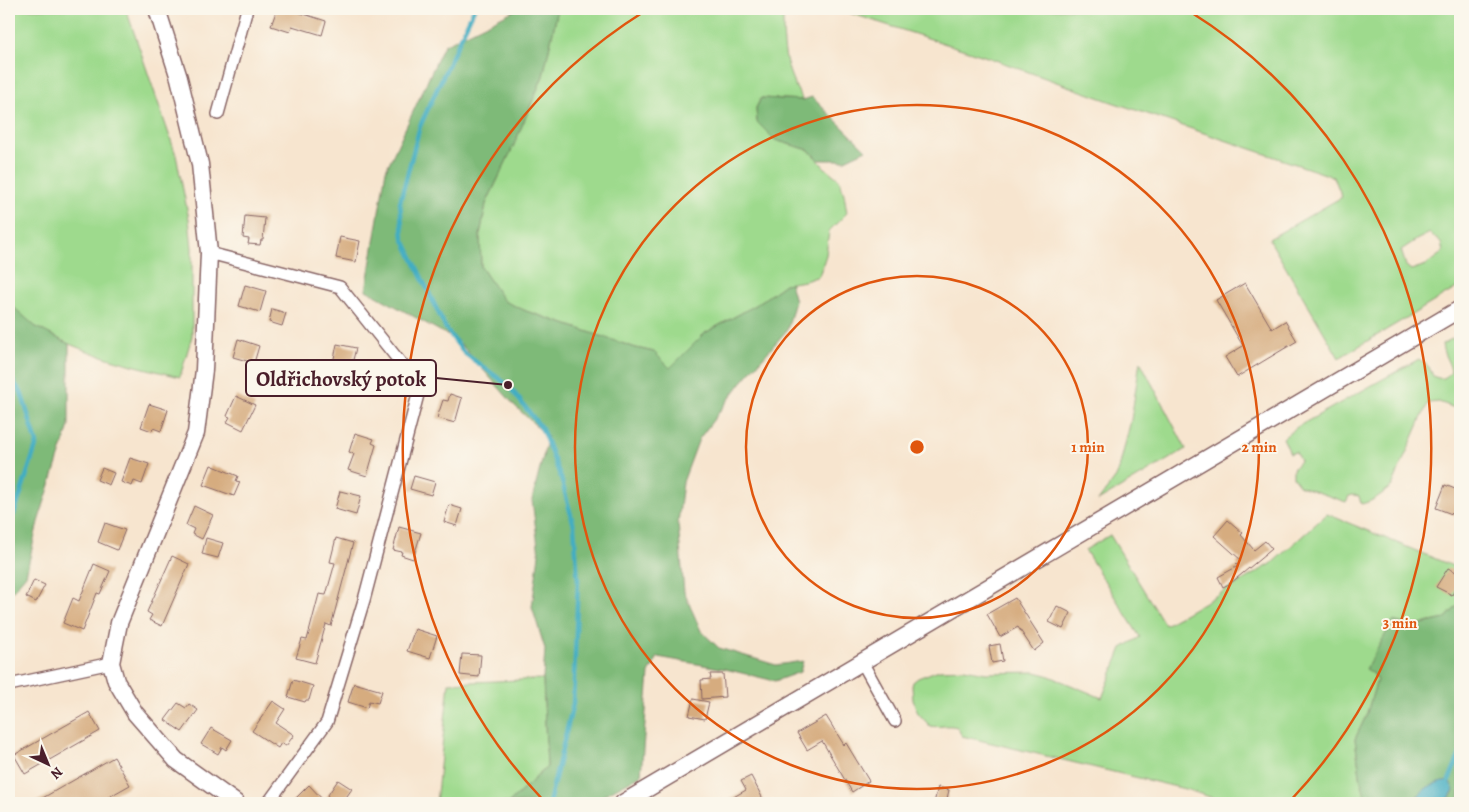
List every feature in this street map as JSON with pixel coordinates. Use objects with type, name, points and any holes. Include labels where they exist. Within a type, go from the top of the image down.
[{"type":"main road","points":[[156,9],[179,78],[200,164],[209,253],[204,370],[196,433],[119,623],[110,663],[116,681],[135,713],[176,760],[236,803]]},
{"type":"main road","points":[[623,803],[1460,309]]},
{"type":"street","points":[[218,114],[247,9]]},
{"type":"street","points":[[209,253],[340,287],[420,387],[364,600],[327,722],[268,803]]},
{"type":"street","points":[[862,662],[895,721]]},
{"type":"street","points":[[9,685],[110,663]]},
{"type":"green space","points":[[9,9],[126,9],[176,155],[189,219],[192,248],[192,336],[180,377],[107,358],[72,345],[34,326],[9,303]]},
{"type":"green space","points":[[517,9],[558,9],[543,76],[486,204],[480,235],[481,267],[504,301],[526,311],[636,348],[654,352],[670,368],[705,333],[756,305],[785,284],[790,283],[795,301],[787,330],[741,383],[699,439],[683,482],[678,523],[684,592],[701,631],[719,648],[776,665],[803,661],[800,672],[775,681],[725,669],[658,657],[649,673],[641,775],[589,803],[509,803],[547,767],[543,679],[545,649],[532,607],[539,554],[532,500],[548,437],[515,406],[458,341],[366,290],[386,170],[444,45]]},
{"type":"green space","points":[[558,9],[783,9],[785,56],[791,77],[803,100],[761,98],[756,108],[757,122],[775,140],[809,150],[825,168],[839,179],[844,194],[847,213],[829,231],[826,255],[819,276],[805,281],[785,284],[756,305],[705,333],[670,368],[654,352],[636,348],[526,311],[503,301],[481,267],[480,235],[486,204],[543,76]]},
{"type":"green space","points":[[837,9],[1460,9],[1460,286],[1339,358],[1269,239],[1342,197],[1334,177],[1109,101],[987,57]],"holes":[[[1430,233],[1441,243],[1443,252],[1426,265],[1411,270],[1406,266],[1401,250],[1416,240]]]},
{"type":"green space","points":[[812,97],[866,150],[845,160],[818,160],[809,150],[775,140],[757,122],[756,108],[761,98],[803,100]]},
{"type":"green space","points":[[9,303],[36,327],[69,344],[69,426],[38,522],[26,575],[9,595],[9,449],[14,408],[9,404]]},
{"type":"green space","points":[[1460,335],[1460,410],[1439,402],[1428,403],[1392,486],[1374,499],[1361,504],[1359,496],[1349,496],[1346,502],[1300,486],[1293,477],[1293,469],[1300,461],[1296,452],[1290,453],[1283,438],[1297,427],[1419,359],[1429,367],[1433,376],[1438,378],[1445,377],[1451,372],[1442,344]]},
{"type":"green space","points":[[1140,361],[1186,449],[1098,501],[1116,477],[1119,469],[1131,420]]},
{"type":"green space","points":[[1327,514],[1460,569],[1460,603],[1445,619],[1412,626],[1367,668],[1377,680],[1366,716],[1355,739],[1361,781],[1367,803],[1228,803],[1185,789],[962,736],[957,727],[930,726],[918,713],[913,700],[913,682],[918,678],[939,670],[964,669],[986,673],[1035,672],[1047,675],[1102,698],[1122,648],[1140,637],[1085,550],[1110,535],[1165,625],[1271,564]]},
{"type":"green space","points":[[1460,603],[1460,803],[1446,803],[1454,791],[1418,795],[1414,803],[1367,803],[1361,781],[1355,739],[1366,716],[1377,680],[1373,673],[1366,669],[1393,621],[1412,626],[1445,619]]},
{"type":"green space","points":[[543,679],[547,767],[509,803],[436,803],[449,683]]},
{"type":"water","points":[[1449,780],[1454,790],[1446,803],[1414,803],[1428,787],[1438,782]]},
{"type":"building","points":[[277,9],[288,9],[326,21],[322,35],[292,26],[290,32],[271,26]]},
{"type":"building","points":[[245,216],[265,218],[263,240],[261,240],[260,245],[248,244],[249,239],[243,238]]},
{"type":"building","points":[[340,237],[360,241],[356,262],[336,258]]},
{"type":"building","points":[[1245,283],[1272,329],[1285,321],[1297,341],[1237,377],[1225,357],[1243,346],[1216,300]]},
{"type":"building","points":[[245,285],[266,291],[260,312],[239,306]]},
{"type":"building","points":[[272,309],[286,313],[282,326],[269,322]]},
{"type":"building","points":[[238,339],[259,346],[254,363],[233,357]]},
{"type":"building","points":[[337,344],[356,348],[350,372],[332,368]]},
{"type":"building","points":[[450,394],[462,398],[455,423],[437,418],[443,400],[448,401]]},
{"type":"building","points":[[236,396],[255,405],[243,430],[227,422],[230,417],[227,416]]},
{"type":"building","points":[[149,404],[168,410],[161,431],[153,428],[152,431],[141,427]]},
{"type":"building","points":[[355,433],[374,439],[372,443],[376,445],[367,476],[348,470],[354,454],[349,452]]},
{"type":"building","points":[[130,458],[149,464],[142,484],[134,481],[132,486],[121,482]]},
{"type":"building","points":[[211,465],[238,476],[236,481],[240,482],[234,496],[203,485]]},
{"type":"building","points":[[102,468],[114,473],[109,485],[97,480]]},
{"type":"building","points":[[414,476],[435,482],[431,495],[410,489]]},
{"type":"building","points":[[1445,485],[1460,491],[1460,508],[1457,516],[1436,508]]},
{"type":"building","points":[[340,491],[361,496],[356,515],[335,509]]},
{"type":"building","points":[[449,505],[462,509],[457,526],[444,522]]},
{"type":"building","points":[[194,506],[213,515],[202,539],[192,534],[194,529],[186,525]]},
{"type":"building","points":[[1228,520],[1243,533],[1241,535],[1254,550],[1265,541],[1272,549],[1231,583],[1223,587],[1218,577],[1238,566],[1236,564],[1241,560],[1214,536]]},
{"type":"building","points":[[105,523],[125,530],[117,550],[98,542]]},
{"type":"building","points":[[399,527],[421,533],[413,559],[401,555],[402,552],[393,550]]},
{"type":"building","points":[[206,538],[223,543],[218,558],[202,554]]},
{"type":"building","points":[[336,538],[353,543],[331,626],[326,624],[315,663],[296,658],[302,639],[307,640],[319,594],[326,595],[335,563],[330,562]]},
{"type":"building","points":[[172,556],[189,564],[162,626],[149,620],[152,615],[147,612]]},
{"type":"building","points":[[94,564],[110,571],[100,594],[97,593],[82,631],[63,623],[73,598],[79,601]]},
{"type":"building","points":[[1448,568],[1460,574],[1460,580],[1452,595],[1436,587]]},
{"type":"building","points":[[34,580],[45,585],[36,602],[26,597]]},
{"type":"building","points":[[1015,598],[1044,643],[1034,651],[1018,627],[1000,637],[987,614]]},
{"type":"building","points":[[1057,606],[1071,613],[1063,629],[1049,622]]},
{"type":"building","points":[[415,629],[437,636],[430,658],[407,651]]},
{"type":"building","points":[[1000,644],[1003,661],[992,663],[989,646]]},
{"type":"building","points":[[462,654],[481,655],[479,677],[460,675]]},
{"type":"building","points":[[710,674],[723,674],[725,697],[702,699],[701,680],[711,679]]},
{"type":"building","points":[[293,680],[313,686],[309,700],[305,702],[288,697]]},
{"type":"building","points":[[354,683],[382,691],[378,703],[369,701],[367,708],[348,702]]},
{"type":"building","points":[[693,699],[709,702],[705,719],[689,716]]},
{"type":"building","points":[[273,701],[285,709],[276,723],[294,735],[286,746],[281,743],[278,748],[252,731]]},
{"type":"building","points":[[178,703],[186,708],[189,704],[198,710],[182,732],[165,720]]},
{"type":"building","points":[[89,712],[100,731],[25,774],[14,755]]},
{"type":"building","points":[[826,716],[844,745],[846,743],[869,781],[852,792],[822,741],[807,750],[797,733]]},
{"type":"building","points":[[211,728],[232,740],[226,750],[222,747],[218,754],[201,744]]},
{"type":"building","points":[[114,757],[130,785],[98,803],[34,803]]},
{"type":"building","points":[[751,776],[763,799],[755,803],[723,803],[746,790],[741,781]]},
{"type":"building","points":[[338,780],[352,789],[342,803],[291,803],[309,785],[324,801]]},
{"type":"building","points":[[938,787],[949,790],[946,803],[934,803]]},
{"type":"waterway","points":[[474,9],[420,126],[400,202],[403,238],[446,329],[464,353],[508,385],[542,429],[561,478],[574,526],[578,580],[573,704],[549,803]]},
{"type":"waterway","points":[[9,376],[21,392],[37,443],[14,514],[9,523]]},
{"type":"waterway","points":[[1449,780],[1460,754]]},
{"type":"place","name":"Oldřichovský potok","points":[[508,385]]}]
